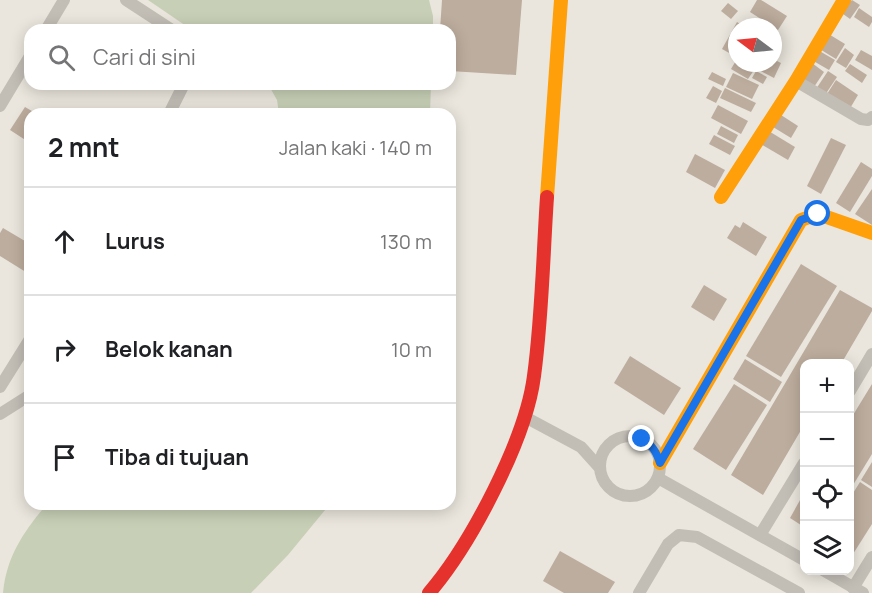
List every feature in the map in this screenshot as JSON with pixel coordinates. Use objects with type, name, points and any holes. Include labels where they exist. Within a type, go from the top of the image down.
[{"type":"street","points":[[50,24],[64,0]]},
{"type":"street","points":[[126,0],[163,24]]},
{"type":"street","points":[[429,593],[441,579],[472,530],[498,480],[525,417],[534,377],[561,0]]},
{"type":"street","points":[[721,197],[796,81],[844,0]]},
{"type":"street","points":[[0,106],[24,66]]},
{"type":"street","points":[[796,81],[861,119],[868,120],[872,117]]},
{"type":"street","points":[[176,108],[182,90]]},
{"type":"street","points":[[172,108],[178,99]]},
{"type":"street","points":[[660,463],[651,444],[632,436],[622,437],[605,448],[599,467],[605,485],[612,492],[621,496],[640,495],[648,490],[658,478],[660,463],[801,220],[818,214],[872,233]]},
{"type":"street","points":[[0,387],[24,349]]},
{"type":"street","points":[[854,383],[872,354]]},
{"type":"street","points":[[0,414],[24,398]]},
{"type":"street","points":[[525,417],[581,447],[599,467]]},
{"type":"street","points":[[581,447],[605,448]]},
{"type":"street","points":[[760,535],[802,467]]},
{"type":"street","points":[[658,478],[800,558]]},
{"type":"street","points":[[639,593],[668,544],[680,535],[697,537],[799,593]]},
{"type":"street","points":[[832,575],[858,590],[872,557]]},
{"type":"green space","points":[[148,0],[429,0],[433,16],[433,24],[183,24]]},
{"type":"green space","points":[[271,90],[431,90],[430,108],[278,108]]},
{"type":"green space","points":[[42,510],[325,510],[288,555],[251,593],[3,593],[12,556]]},
{"type":"building","points":[[442,0],[522,0],[516,75],[456,71],[456,24],[440,24]]},
{"type":"building","points":[[757,0],[761,0],[787,16],[782,24],[782,18],[759,18],[750,12]]},
{"type":"building","points":[[852,0],[860,5],[850,19],[839,11]]},
{"type":"building","points":[[728,3],[738,11],[730,18],[721,11]]},
{"type":"building","points":[[859,8],[872,17],[869,27],[854,17]]},
{"type":"building","points":[[827,33],[845,44],[836,59],[818,48]]},
{"type":"building","points":[[728,38],[728,52],[722,49]]},
{"type":"building","points":[[845,48],[854,55],[846,68],[836,62]]},
{"type":"building","points":[[816,49],[835,60],[829,70],[810,59]]},
{"type":"building","points":[[861,50],[872,56],[872,70],[855,60]]},
{"type":"building","points":[[812,63],[824,72],[814,87],[801,79]]},
{"type":"building","points":[[850,64],[867,75],[862,83],[845,71]]},
{"type":"building","points":[[828,71],[837,77],[825,95],[816,89]]},
{"type":"building","points":[[712,72],[726,79],[723,86],[708,79]]},
{"type":"building","points":[[736,72],[753,72],[748,79]]},
{"type":"building","points":[[755,72],[767,77],[763,84],[752,78]]},
{"type":"building","points":[[762,72],[777,72],[774,78]]},
{"type":"building","points":[[733,73],[759,85],[752,99],[726,87]]},
{"type":"building","points":[[836,80],[858,95],[849,110],[827,94]]},
{"type":"building","points":[[713,86],[722,91],[716,103],[706,98]]},
{"type":"building","points":[[725,88],[756,103],[751,112],[720,98]]},
{"type":"building","points":[[718,105],[748,121],[741,134],[711,118]]},
{"type":"building","points":[[24,109],[24,139],[10,130]]},
{"type":"building","points":[[781,115],[798,126],[791,138],[773,127]]},
{"type":"building","points":[[721,126],[738,135],[734,143],[717,134]]},
{"type":"building","points":[[767,130],[795,147],[788,160],[759,143]]},
{"type":"building","points":[[714,135],[735,146],[730,155],[709,144]]},
{"type":"building","points":[[831,138],[846,145],[821,194],[807,186]]},
{"type":"building","points":[[695,154],[725,170],[715,188],[686,172]]},
{"type":"building","points":[[861,162],[872,169],[872,176],[850,212],[836,203]]},
{"type":"building","points":[[872,189],[872,225],[855,214]]},
{"type":"building","points":[[743,222],[767,237],[756,256],[727,238],[735,225],[740,228]]},
{"type":"building","points":[[3,228],[24,240],[24,271],[0,256],[0,233]]},
{"type":"building","points":[[801,264],[837,286],[781,377],[746,356]]},
{"type":"building","points":[[704,285],[727,299],[714,321],[691,307]]},
{"type":"building","points":[[840,290],[872,308],[844,359],[800,359],[800,432],[763,495],[731,475]]},
{"type":"building","points":[[630,356],[681,388],[664,415],[614,383]]},
{"type":"building","points":[[745,359],[782,382],[770,402],[733,379]]},
{"type":"building","points":[[734,384],[767,405],[726,470],[693,449]]},
{"type":"building","points":[[872,384],[872,454],[854,483],[854,467],[854,413]]},
{"type":"building","points":[[872,462],[872,487],[861,480]]},
{"type":"building","points":[[860,482],[872,490],[872,524],[854,552],[854,521],[854,492]]},
{"type":"building","points":[[800,500],[800,524],[790,518]]},
{"type":"building","points":[[560,551],[615,582],[608,593],[564,593],[543,581]]},
{"type":"traffic: slow","points":[[547,197],[561,0]]},
{"type":"traffic: slow","points":[[721,197],[796,81],[844,0]]},
{"type":"traffic: slow","points":[[660,463],[801,220],[818,214],[872,233]]},
{"type":"traffic: jam","points":[[429,593],[479,519],[508,459],[529,401],[539,332],[547,197]]},
{"type":"route","points":[[642,439],[651,444],[660,463],[801,220],[818,214]]}]
